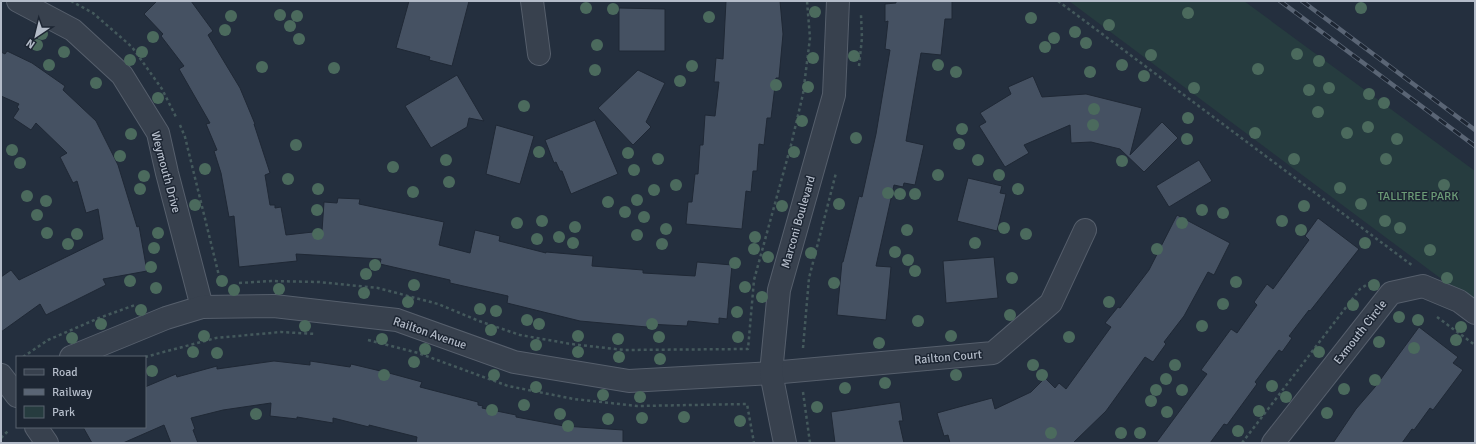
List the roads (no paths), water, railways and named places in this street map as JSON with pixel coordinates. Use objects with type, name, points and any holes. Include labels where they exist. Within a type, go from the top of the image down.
[{"type":"street","name":"Weymouth Drive","points":[[18,1],[73,30],[122,75],[158,133],[202,307]]},
{"type":"street","points":[[532,1],[539,54]]},
{"type":"street","name":"Marconi Boulevard","points":[[785,443],[771,373],[779,290],[834,95],[838,1]]},
{"type":"street","name":"Railton Court","points":[[771,373],[993,353],[1051,303],[1085,230]]},
{"type":"street","name":"Exmouth Circle","points":[[1273,443],[1391,293],[1423,286],[1459,301],[1475,313]]},
{"type":"street","name":"Railton Avenue","points":[[73,356],[166,318],[202,307],[274,306],[397,320],[514,362],[629,381],[771,373]]},
{"type":"street","points":[[1,375],[12,396]]},
{"type":"street","points":[[37,428],[47,443]]},
{"type":"railway","points":[[1280,1],[1475,146]]},
{"type":"railway","points":[[1302,1],[1475,130]]},
{"type":"park label","name":"TALLTREE PARK","points":[[1418,196]]}]
